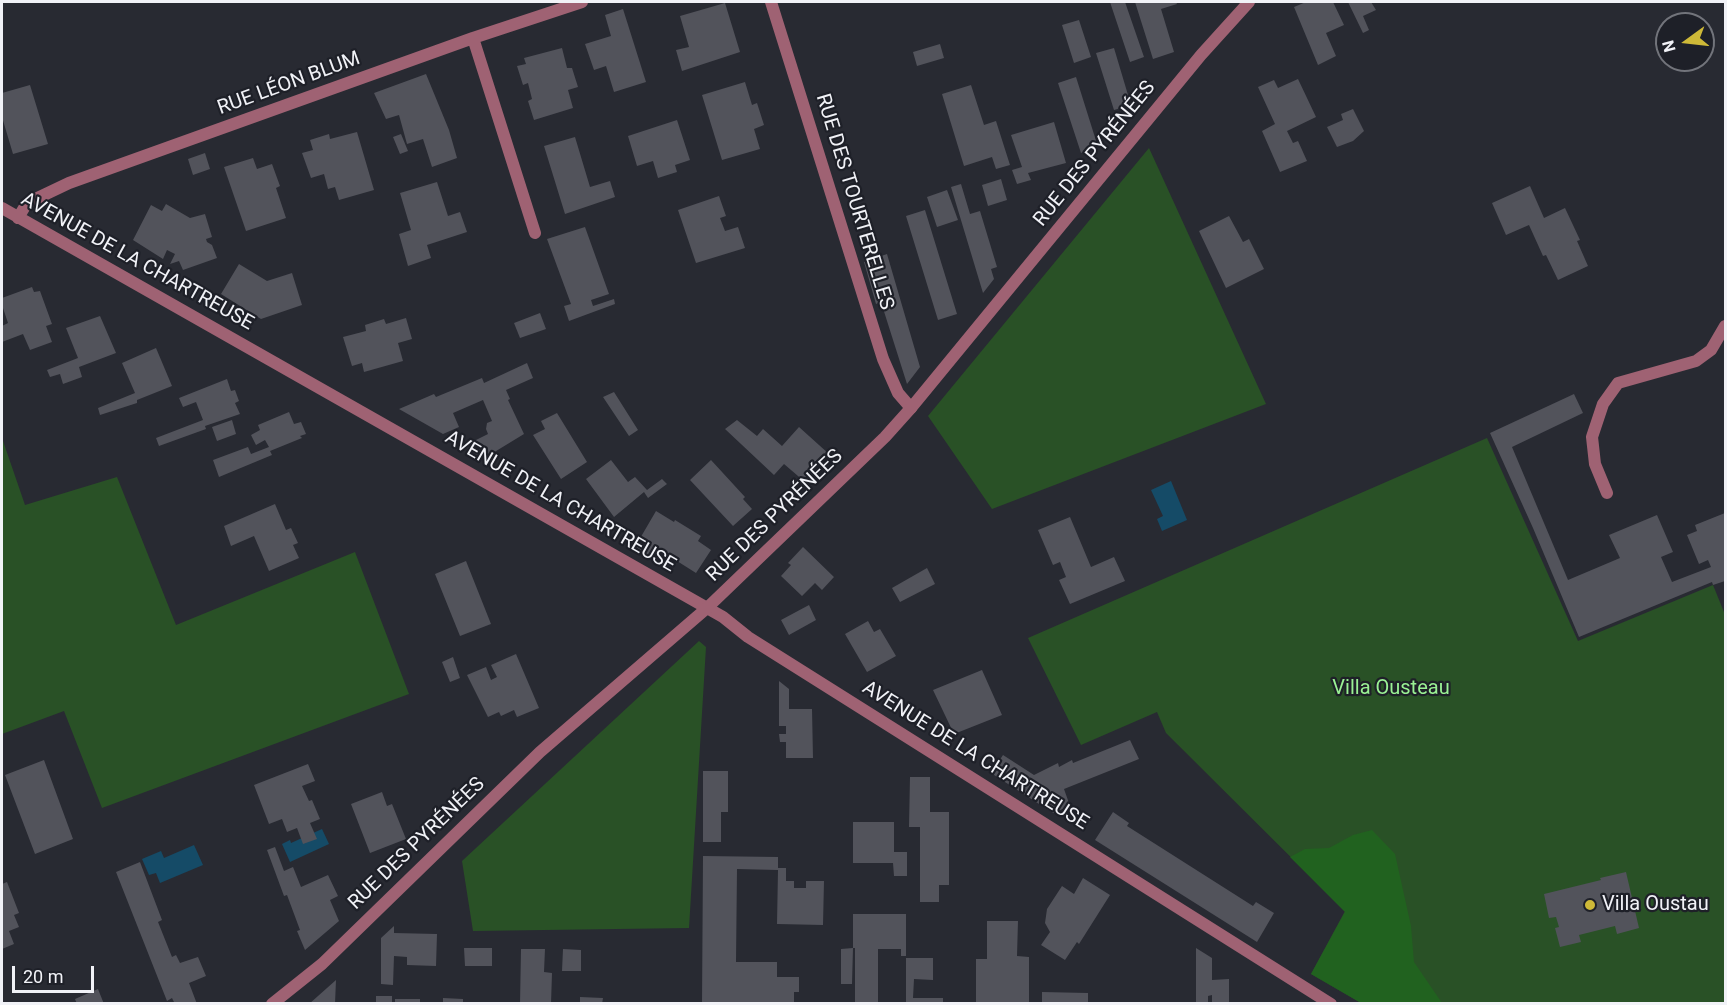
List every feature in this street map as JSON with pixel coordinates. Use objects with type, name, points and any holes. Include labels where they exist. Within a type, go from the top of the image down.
[{"type":"street","name":"RUE LÉON BLUM","points":[[18,218],[27,204],[69,183],[473,38],[582,2]]},
{"type":"street","name":"RUE DES TOURTERELLES","points":[[771,2],[883,358],[898,393],[911,408]]},
{"type":"street","name":"RUE DES PYRÉNÉES","points":[[272,1004],[322,964],[540,752],[707,608],[839,482],[911,408],[1201,55],[1249,2]]},
{"type":"street","points":[[473,38],[535,233]]},
{"type":"street","name":"AVENUE DE LA CHARTREUSE","points":[[2,208],[707,608],[748,637],[1331,1004]]},
{"type":"street","points":[[1607,493],[1595,465],[1592,437],[1602,404],[1618,383],[1696,361],[1712,350],[1725,326]]},
{"type":"green space","points":[[1149,148],[1266,404],[992,509],[928,416]]},
{"type":"green space","points":[[2,438],[25,505],[117,477],[176,625],[355,552],[409,694],[102,808],[64,711],[2,734]]},
{"type":"green space","name":"Villa Ousteau","points":[[1487,438],[1578,641],[1713,585],[1726,617],[1725,1003],[1361,1003],[1311,974],[1345,911],[1166,733],[1157,712],[1081,745],[1028,638]]},
{"type":"green space","points":[[699,641],[706,647],[689,928],[473,931],[462,861]]},
{"type":"green space","points":[[1372,830],[1395,854],[1411,926],[1414,962],[1442,1003],[1361,1003],[1311,974],[1345,912],[1290,857],[1305,849],[1329,848],[1353,835]]},
{"type":"water","points":[[1171,481],[1187,520],[1162,531],[1157,519],[1163,516],[1151,490]]},
{"type":"water","points":[[322,829],[329,844],[290,862],[282,844],[290,840],[291,843]]},
{"type":"water","points":[[194,845],[203,865],[160,883],[156,873],[149,875],[142,859],[161,851],[164,858]]},
{"type":"building","points":[[1110,2],[1125,2],[1144,57],[1130,62]]},
{"type":"building","points":[[1135,2],[1176,2],[1177,4],[1161,9],[1174,52],[1153,59]]},
{"type":"building","points":[[1306,2],[1333,2],[1344,25],[1326,33],[1336,56],[1318,65],[1294,7]]},
{"type":"building","points":[[1348,2],[1371,2],[1376,10],[1363,16],[1369,30],[1363,33]]},
{"type":"building","points":[[725,3],[740,52],[682,71],[676,50],[689,47],[680,16]]},
{"type":"building","points":[[623,9],[646,82],[614,92],[606,66],[594,70],[585,44],[611,36],[605,15]]},
{"type":"building","points":[[1079,20],[1091,57],[1074,63],[1062,25]]},
{"type":"building","points":[[940,44],[944,58],[917,66],[913,52]]},
{"type":"building","points":[[562,48],[567,68],[572,68],[578,87],[568,90],[573,108],[534,120],[528,101],[532,99],[528,83],[523,85],[517,66],[526,64],[524,58]]},
{"type":"building","points":[[1114,48],[1131,105],[1114,110],[1096,53]]},
{"type":"building","points":[[426,74],[449,130],[457,158],[432,167],[423,139],[407,144],[399,115],[386,119],[374,93]]},
{"type":"building","points":[[1076,77],[1098,147],[1081,153],[1058,83]]},
{"type":"building","points":[[1298,79],[1316,117],[1287,131],[1293,143],[1298,141],[1307,161],[1280,172],[1262,131],[1275,124],[1258,87],[1274,80],[1278,88]]},
{"type":"building","points":[[745,82],[752,105],[757,103],[764,125],[754,129],[760,149],[722,160],[702,95]]},
{"type":"building","points":[[30,85],[48,144],[13,154],[2,117],[2,93]]},
{"type":"building","points":[[971,85],[984,125],[996,121],[1010,165],[996,169],[992,157],[964,166],[942,94]]},
{"type":"building","points":[[1353,109],[1364,131],[1353,141],[1337,147],[1327,127],[1343,120],[1341,114]]},
{"type":"building","points":[[677,120],[690,160],[675,165],[677,172],[658,178],[653,161],[637,166],[628,136]]},
{"type":"building","points":[[1054,122],[1066,163],[1028,173],[1031,180],[1017,184],[1012,170],[1022,167],[1011,135]]},
{"type":"building","points":[[357,132],[374,190],[339,200],[335,187],[328,189],[324,174],[311,178],[302,153],[313,150],[310,140],[329,134],[330,139]]},
{"type":"building","points":[[401,134],[408,151],[400,154],[393,137]]},
{"type":"building","points":[[575,137],[590,187],[610,181],[615,197],[565,214],[544,146]]},
{"type":"building","points":[[205,153],[210,169],[193,175],[188,159]]},
{"type":"building","points":[[253,158],[257,169],[272,164],[280,186],[276,188],[286,218],[246,231],[224,167]]},
{"type":"building","points":[[1001,179],[1007,200],[988,206],[982,185]]},
{"type":"building","points":[[437,182],[448,216],[460,212],[467,232],[427,245],[431,258],[408,266],[399,234],[411,230],[400,193]]},
{"type":"building","points":[[961,184],[970,214],[980,211],[997,267],[991,269],[994,279],[983,293],[951,187]]},
{"type":"building","points":[[1530,186],[1544,218],[1565,208],[1580,240],[1577,241],[1588,266],[1558,280],[1546,255],[1543,256],[1529,225],[1506,235],[1492,203]]},
{"type":"building","points":[[947,190],[958,220],[937,227],[927,197]]},
{"type":"building","points":[[719,196],[726,216],[720,218],[725,231],[738,227],[745,248],[696,263],[678,210]]},
{"type":"building","points":[[166,204],[190,218],[205,214],[212,237],[206,239],[212,245],[217,258],[183,270],[179,261],[170,264],[175,254],[167,250],[163,259],[133,240],[151,205],[162,211]]},
{"type":"building","points":[[925,210],[957,314],[938,320],[906,216]]},
{"type":"building","points":[[1229,216],[1243,242],[1249,239],[1264,269],[1226,288],[1199,231]]},
{"type":"building","points":[[585,227],[609,294],[591,300],[593,306],[614,299],[615,304],[569,321],[564,306],[571,304],[547,239]]},
{"type":"building","points":[[887,254],[920,367],[907,384],[881,302],[876,304],[864,262]]},
{"type":"building","points":[[239,264],[267,281],[292,273],[302,305],[261,319],[221,294]]},
{"type":"building","points":[[32,287],[34,292],[40,291],[52,324],[46,326],[52,342],[30,350],[23,334],[2,342],[2,326],[8,323],[2,298]]},
{"type":"building","points":[[540,313],[546,329],[520,338],[514,323]]},
{"type":"building","points":[[100,316],[116,353],[79,367],[82,377],[63,384],[60,374],[50,377],[47,370],[78,358],[66,328]]},
{"type":"building","points":[[406,318],[412,339],[398,343],[403,361],[364,372],[362,363],[352,366],[343,337],[366,331],[365,325],[384,319],[386,324]]},
{"type":"building","points":[[156,348],[172,386],[137,400],[137,403],[100,415],[98,408],[135,393],[122,363]]},
{"type":"building","points":[[527,363],[533,378],[506,390],[510,399],[508,400],[524,434],[483,459],[464,446],[488,434],[487,423],[492,421],[483,400],[453,413],[459,427],[443,434],[399,409],[434,394],[436,397],[482,378],[484,383]]},
{"type":"building","points":[[227,379],[231,391],[235,390],[239,401],[235,403],[240,414],[159,446],[156,438],[203,420],[196,402],[183,407],[179,398]]},
{"type":"building","points":[[614,392],[638,430],[629,436],[603,397]]},
{"type":"building","points":[[1574,394],[1583,413],[1512,447],[1568,580],[1620,558],[1609,535],[1657,515],[1673,552],[1661,557],[1672,582],[1711,567],[1708,560],[1699,564],[1687,535],[1697,531],[1695,525],[1725,513],[1725,581],[1713,585],[1712,582],[1579,637],[1490,433]]},
{"type":"building","points":[[289,412],[294,424],[301,422],[306,434],[300,436],[302,438],[270,451],[272,455],[219,477],[213,460],[248,447],[251,454],[269,447],[265,440],[256,445],[251,435],[260,430],[258,425]]},
{"type":"building","points":[[557,413],[587,462],[561,479],[533,435],[545,429],[541,421]]},
{"type":"building","points":[[232,420],[236,434],[217,441],[212,427]]},
{"type":"building","points":[[737,420],[757,436],[763,429],[782,446],[799,427],[829,454],[805,482],[784,464],[774,475],[725,429]]},
{"type":"building","points":[[611,460],[628,482],[635,477],[647,490],[662,479],[667,484],[648,498],[644,492],[614,517],[586,479]]},
{"type":"building","points":[[711,460],[745,497],[743,499],[752,509],[733,526],[690,480]]},
{"type":"building","points":[[275,504],[286,530],[291,528],[298,543],[293,545],[299,558],[269,571],[254,536],[231,546],[224,526]]},
{"type":"building","points":[[656,511],[701,536],[698,541],[711,550],[696,573],[658,549],[652,557],[635,547]]},
{"type":"building","points":[[1070,517],[1091,567],[1114,557],[1125,581],[1070,604],[1059,580],[1066,577],[1060,562],[1053,565],[1038,530]]},
{"type":"building","points":[[803,547],[834,577],[822,590],[815,583],[802,596],[781,576],[791,565],[788,563]]},
{"type":"building","points":[[466,561],[491,624],[460,636],[435,574]]},
{"type":"building","points":[[927,568],[935,584],[900,602],[892,588]]},
{"type":"building","points":[[809,605],[816,620],[789,635],[781,620]]},
{"type":"building","points":[[868,621],[874,632],[880,629],[896,656],[867,672],[845,634]]},
{"type":"building","points":[[516,654],[539,708],[517,717],[514,710],[501,716],[499,712],[488,717],[467,675],[486,667],[491,680],[497,677],[491,665]]},
{"type":"building","points":[[453,657],[460,678],[450,682],[442,662]]},
{"type":"building","points":[[982,670],[1002,715],[954,734],[933,690]]},
{"type":"building","points":[[779,681],[789,689],[789,709],[812,709],[813,758],[786,758],[786,742],[780,742],[779,734],[786,734],[786,726],[779,726]]},
{"type":"building","points":[[1130,740],[1139,759],[1064,789],[1070,806],[1053,813],[991,773],[1003,755],[1034,775],[1058,763],[1059,767],[1072,760],[1073,763]]},
{"type":"building","points":[[44,760],[73,839],[35,854],[5,775]]},
{"type":"building","points":[[308,764],[315,781],[302,786],[309,801],[312,800],[320,819],[310,823],[317,839],[303,844],[297,828],[287,832],[282,819],[269,824],[254,785]]},
{"type":"building","points":[[703,771],[728,771],[728,812],[721,812],[721,842],[703,842]]},
{"type":"building","points":[[910,777],[930,777],[930,812],[949,812],[949,885],[939,885],[939,902],[920,902],[920,827],[909,827]]},
{"type":"building","points":[[382,792],[387,806],[392,804],[406,839],[370,853],[351,804]]},
{"type":"building","points":[[1113,812],[1129,823],[1127,826],[1253,906],[1256,902],[1274,913],[1257,942],[1095,840]]},
{"type":"building","points":[[853,822],[894,822],[894,852],[907,852],[907,876],[894,876],[893,863],[853,863]]},
{"type":"building","points":[[275,847],[284,871],[293,867],[301,887],[328,875],[338,896],[330,900],[339,921],[305,950],[287,895],[284,896],[267,850]]},
{"type":"building","points":[[703,856],[778,857],[778,868],[786,868],[786,881],[794,881],[794,888],[806,888],[806,881],[824,881],[823,925],[777,924],[778,870],[737,869],[736,962],[777,962],[777,977],[799,977],[799,992],[794,992],[794,1004],[702,1004]]},
{"type":"building","points":[[140,862],[162,920],[158,922],[172,957],[176,955],[180,963],[198,957],[206,976],[189,983],[197,1004],[175,1004],[172,998],[167,1001],[116,872]]},
{"type":"building","name":"Villa Oustau","points":[[1626,872],[1639,928],[1617,934],[1615,926],[1579,935],[1581,942],[1560,947],[1555,928],[1559,927],[1556,917],[1549,918],[1544,894]]},
{"type":"building","points":[[1083,878],[1110,895],[1079,944],[1077,942],[1065,960],[1041,945],[1050,932],[1045,923],[1047,909],[1062,886],[1074,894]]},
{"type":"building","points":[[7,882],[19,913],[14,915],[19,927],[9,931],[14,944],[2,949],[2,884]]},
{"type":"building","points":[[853,914],[906,914],[906,956],[901,956],[901,949],[878,949],[878,1004],[855,1004]]},
{"type":"building","points":[[987,921],[1018,921],[1017,956],[1029,957],[1029,1004],[976,1004],[976,959],[987,959]]},
{"type":"building","points":[[394,926],[394,933],[437,934],[436,966],[407,965],[407,957],[394,956],[393,985],[381,984],[381,938]]},
{"type":"building","points":[[464,948],[492,948],[492,966],[465,966]]},
{"type":"building","points":[[853,948],[852,984],[841,984],[841,949]]},
{"type":"building","points":[[1196,948],[1212,958],[1212,980],[1229,979],[1229,1004],[1212,1004],[1212,995],[1208,996],[1208,1004],[1196,1004]]},
{"type":"building","points":[[521,949],[545,949],[544,972],[552,973],[551,1004],[520,1004]]},
{"type":"building","points":[[563,949],[581,950],[581,971],[562,971]]},
{"type":"building","points":[[906,958],[933,958],[933,980],[914,979],[913,998],[943,998],[943,1004],[906,1004]]},
{"type":"building","points":[[336,980],[335,1004],[309,1004]]},
{"type":"building","points":[[98,989],[104,1004],[77,1004],[75,999]]},
{"type":"building","points":[[1042,992],[1088,993],[1088,1004],[1042,1004]]},
{"type":"building","points":[[376,996],[392,996],[392,1004],[376,1004]]},
{"type":"building","points":[[580,997],[603,998],[602,1004],[580,1004]]},
{"type":"building","points":[[443,998],[463,999],[463,1004],[443,1004]]},
{"type":"building","points":[[395,999],[420,999],[420,1004],[395,1004]]},
{"type":"place","name":"Villa Oustau","points":[[1590,905]]}]
